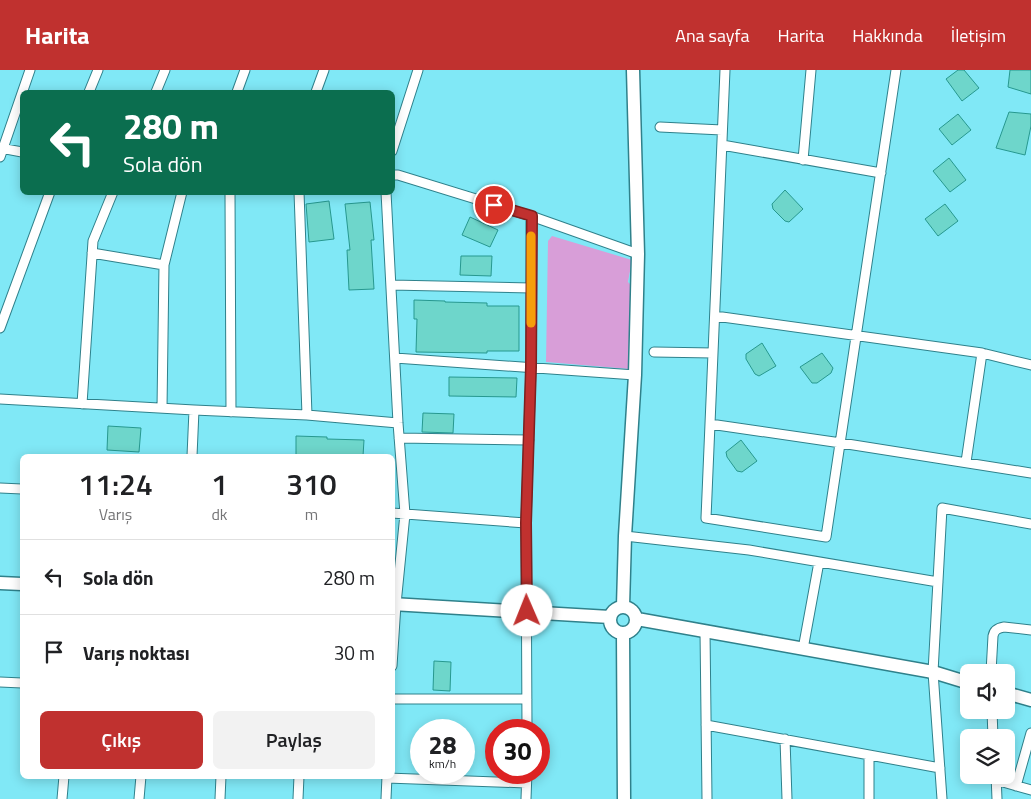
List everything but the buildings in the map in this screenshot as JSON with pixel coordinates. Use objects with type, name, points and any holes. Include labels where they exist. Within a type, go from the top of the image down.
[{"type":"street","points":[[23,90],[30,70]]},
{"type":"street","points":[[90,90],[98,70]]},
{"type":"street","points":[[157,90],[165,70]]},
{"type":"street","points":[[238,90],[245,70]]},
{"type":"street","points":[[317,90],[324,70]]},
{"type":"street","points":[[395,142],[418,70]]},
{"type":"street","points":[[623,606],[625,536],[635,375],[638,254],[633,70]]},
{"type":"street","points":[[725,70],[706,518],[826,537],[896,70]]},
{"type":"street","points":[[803,160],[811,70]]},
{"type":"street","points":[[20,98],[1,151],[20,152]]},
{"type":"street","points":[[660,127],[722,130]]},
{"type":"street","points":[[722,145],[881,173]]},
{"type":"street","points":[[395,175],[532,216],[638,254]]},
{"type":"street","points":[[0,328],[49,195]]},
{"type":"street","points":[[82,404],[93,240],[112,195]]},
{"type":"street","points":[[162,408],[164,265],[181,195]]},
{"type":"street","points":[[230,195],[231,412]]},
{"type":"street","points":[[298,195],[307,415]]},
{"type":"street","points":[[386,195],[398,423],[405,514],[395,596]]},
{"type":"street","points":[[527,719],[526,523],[531,367],[532,216]]},
{"type":"street","points":[[92,253],[164,265]]},
{"type":"street","points":[[391,285],[531,288]]},
{"type":"street","points":[[715,316],[982,353],[1031,365]]},
{"type":"street","points":[[654,352],[713,353]]},
{"type":"street","points":[[966,462],[982,353]]},
{"type":"street","points":[[395,358],[635,375]]},
{"type":"street","points":[[0,399],[307,415],[398,423]]},
{"type":"street","points":[[192,454],[194,410]]},
{"type":"street","points":[[710,424],[1031,473]]},
{"type":"street","points":[[399,438],[529,440]]},
{"type":"street","points":[[0,488],[20,490]]},
{"type":"street","points":[[942,799],[933,672],[942,508],[1031,524]]},
{"type":"street","points":[[395,513],[526,523]]},
{"type":"street","points":[[625,536],[749,550],[938,582]]},
{"type":"street","points":[[803,649],[819,562]]},
{"type":"street","points":[[0,583],[20,584]]},
{"type":"street","points":[[395,604],[610,617]]},
{"type":"street","points":[[623,606],[631,609],[637,619],[636,624],[631,630],[624,633],[616,631],[610,621],[610,617],[615,609],[623,606]]},
{"type":"street","points":[[637,619],[933,672],[960,680]]},
{"type":"street","points":[[991,664],[995,631],[1004,626],[1031,630]]},
{"type":"street","points":[[705,631],[707,799]]},
{"type":"street","points":[[624,633],[624,799]]},
{"type":"street","points":[[0,682],[20,683]]},
{"type":"street","points":[[1015,696],[1031,700]]},
{"type":"street","points":[[395,699],[527,699]]},
{"type":"street","points":[[706,725],[940,768]]},
{"type":"street","points":[[1016,786],[1031,733]]},
{"type":"street","points":[[785,739],[787,799]]},
{"type":"street","points":[[869,755],[870,799]]},
{"type":"street","points":[[395,777],[485,781]]},
{"type":"street","points":[[62,799],[64,779]]},
{"type":"street","points":[[139,799],[141,779]]},
{"type":"street","points":[[220,799],[222,779]]},
{"type":"street","points":[[298,799],[299,779]]},
{"type":"street","points":[[386,799],[387,779]]},
{"type":"street","points":[[526,784],[526,799]]},
{"type":"street","points":[[996,784],[997,799]]},
{"type":"street","points":[[1012,784],[1031,790]]},
{"type":"shaded area","points":[[552,236],[632,260],[628,282],[633,287],[629,369],[546,362],[548,241]]},
{"type":"slow traffic","points":[[531,236],[531,323]]},
{"type":"route","points":[[494,205],[532,216],[531,367],[526,523],[527,611]]}]
